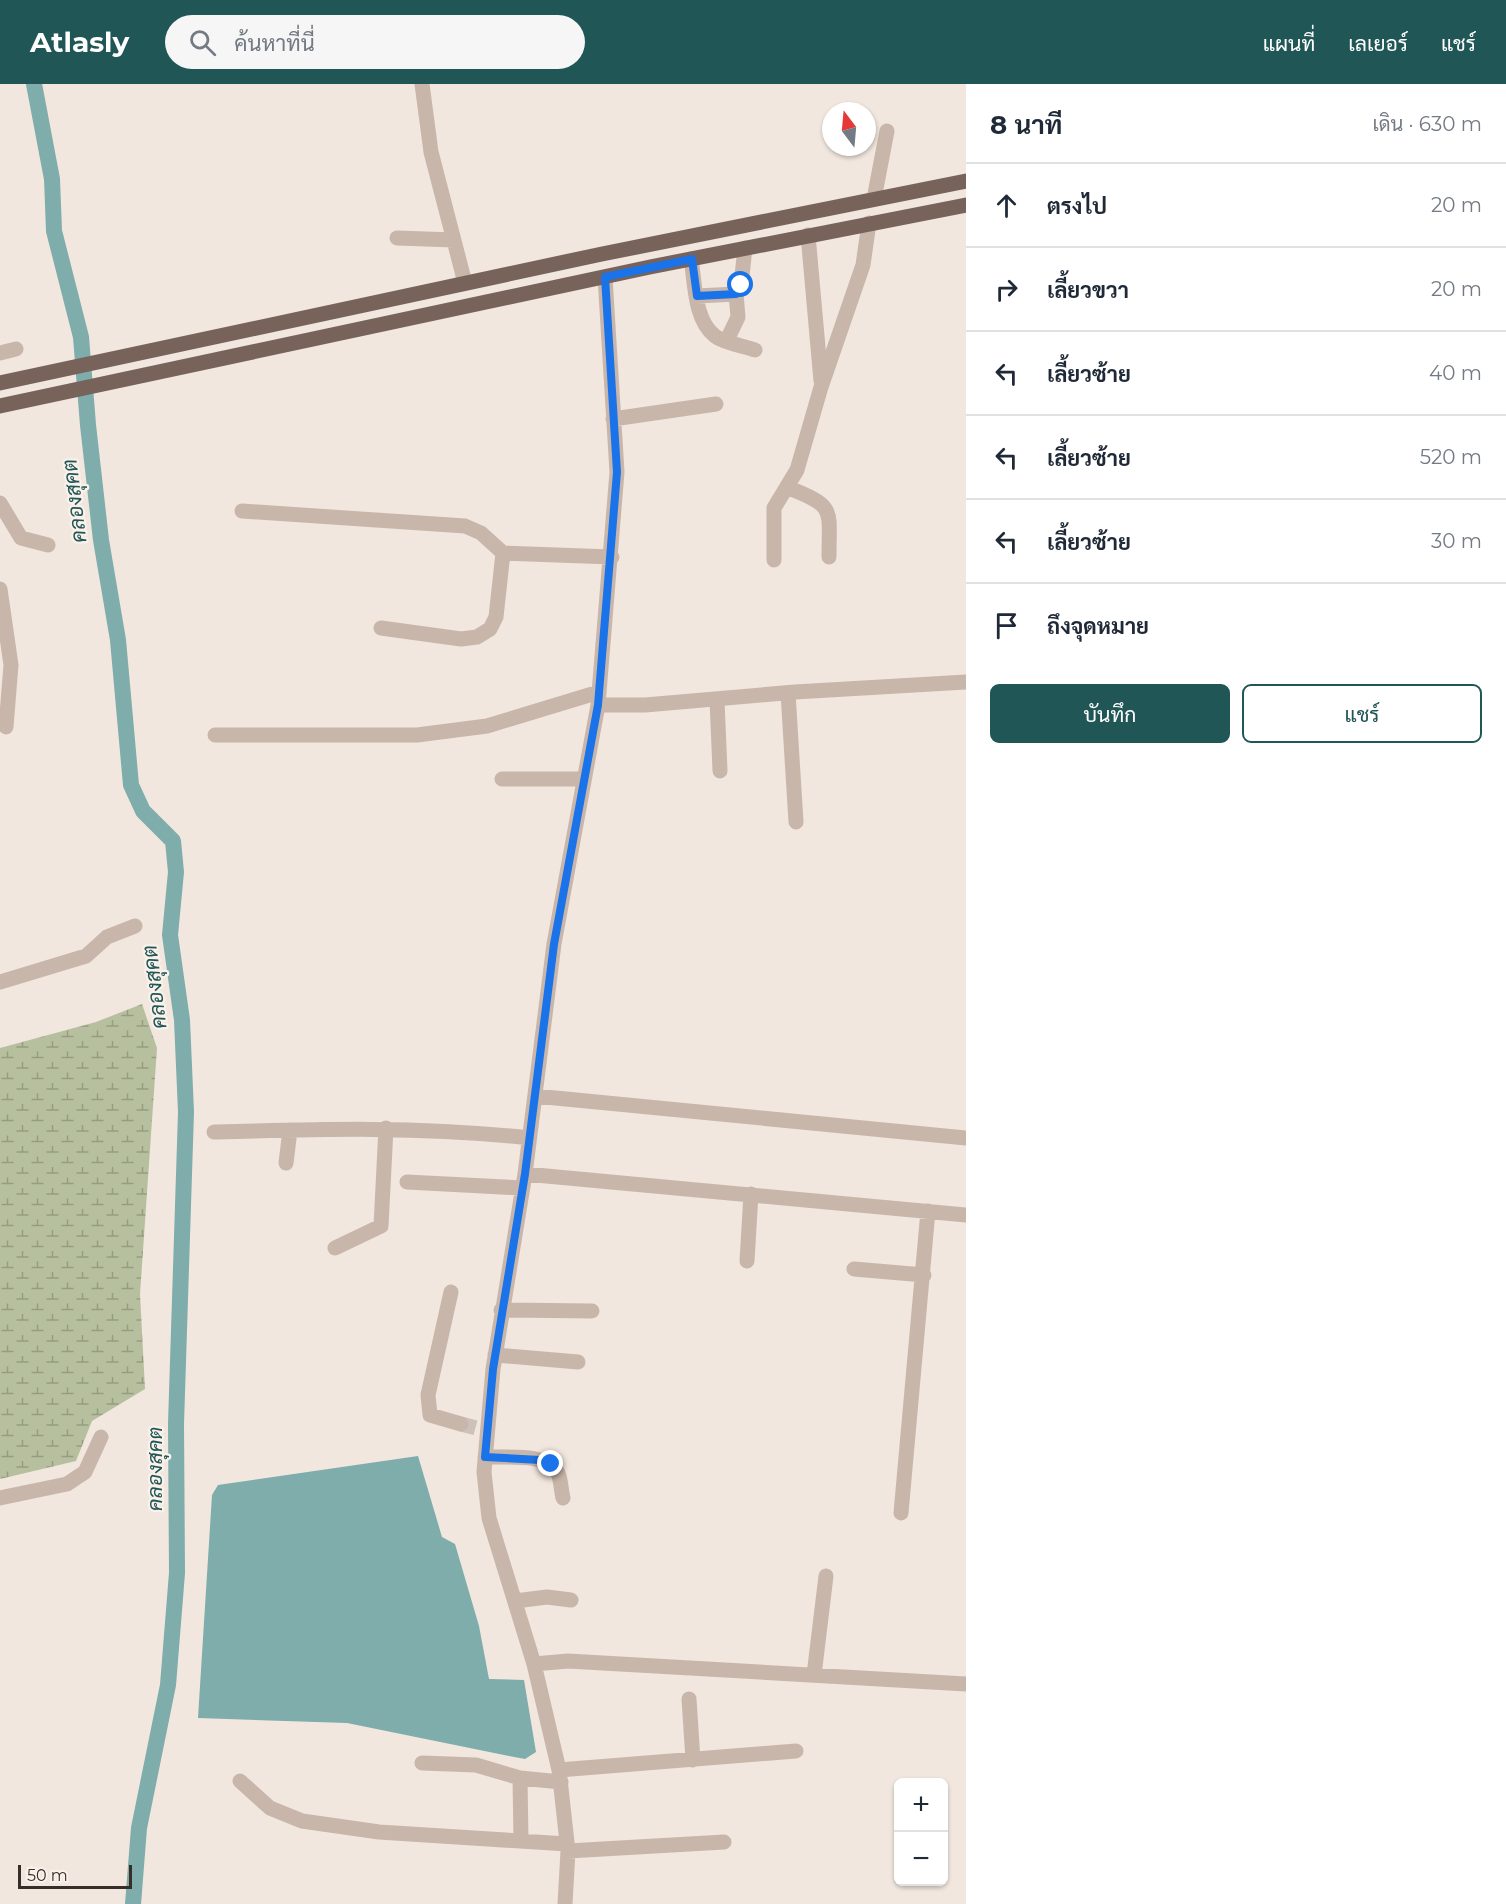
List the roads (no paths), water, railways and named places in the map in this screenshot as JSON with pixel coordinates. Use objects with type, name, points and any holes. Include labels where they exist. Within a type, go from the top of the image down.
[{"type":"main road","points":[[0,383],[602,254],[966,181]]},
{"type":"main road","points":[[0,406],[605,277],[966,205]]},
{"type":"main road","points":[[602,254],[605,277]]},
{"type":"street","points":[[422,84],[431,152],[465,283]]},
{"type":"street","points":[[874,199],[887,131]]},
{"type":"street","points":[[774,560],[772,516],[774,508],[789,488],[797,470],[821,387],[863,265],[869,223]]},
{"type":"street","points":[[808,235],[821,387]]},
{"type":"street","points":[[397,238],[454,240]]},
{"type":"street","points":[[728,340],[738,317],[736,294],[741,285],[745,248]]},
{"type":"street","points":[[692,259],[699,311],[706,325],[715,336],[755,350]]},
{"type":"street","points":[[565,1904],[567,1847],[560,1776],[534,1664],[489,1518],[485,1496],[485,1457],[475,1427],[495,1355],[530,1137],[554,944],[599,699],[617,472],[605,277]]},
{"type":"street","points":[[697,296],[736,294]]},
{"type":"street","points":[[0,353],[16,349]]},
{"type":"street","points":[[613,419],[716,404]]},
{"type":"street","points":[[789,488],[820,501],[827,510],[829,557]]},
{"type":"street","points":[[0,503],[21,538],[48,545]]},
{"type":"street","points":[[242,511],[465,526],[481,533],[503,553],[612,557]]},
{"type":"street","points":[[381,628],[462,639],[477,637],[490,628],[496,617],[503,553]]},
{"type":"street","points":[[0,589],[11,665],[6,727]]},
{"type":"street","points":[[215,735],[417,735],[487,726],[599,699],[717,700],[966,682]]},
{"type":"street","points":[[789,693],[796,822]]},
{"type":"street","points":[[717,700],[720,771]]},
{"type":"street","points":[[502,779],[584,779]]},
{"type":"street","points":[[0,982],[86,956],[107,937],[135,926]]},
{"type":"street","points":[[535,1096],[966,1138]]},
{"type":"street","points":[[213,1132],[386,1128],[466,1131],[530,1137]]},
{"type":"street","points":[[335,1248],[381,1226],[386,1128]]},
{"type":"street","points":[[286,1163],[290,1130]]},
{"type":"street","points":[[407,1182],[523,1181],[751,1194],[966,1215]]},
{"type":"street","points":[[747,1261],[751,1194]]},
{"type":"street","points":[[901,1513],[928,1211]]},
{"type":"street","points":[[854,1269],[924,1275]]},
{"type":"street","points":[[451,1292],[427,1408],[430,1415],[475,1427]]},
{"type":"street","points":[[501,1310],[592,1311]]},
{"type":"street","points":[[495,1355],[578,1362]]},
{"type":"street","points":[[0,1498],[67,1484],[85,1472],[100,1437]]},
{"type":"street","points":[[485,1457],[540,1460],[551,1464],[558,1474],[563,1498]]},
{"type":"street","points":[[814,1675],[826,1576]]},
{"type":"street","points":[[515,1600],[547,1597],[571,1600]]},
{"type":"street","points":[[534,1664],[568,1661],[966,1684]]},
{"type":"street","points":[[689,1699],[693,1760]]},
{"type":"street","points":[[422,1763],[476,1765],[520,1778],[560,1776],[693,1760],[796,1751]]},
{"type":"street","points":[[520,1778],[521,1841]]},
{"type":"street","points":[[240,1781],[270,1808],[302,1821],[379,1832],[521,1841],[567,1847],[724,1842]]},
{"type":"water","points":[[418,1456],[442,1537],[455,1544],[479,1626],[489,1679],[524,1680],[536,1752],[525,1759],[347,1723],[198,1718],[212,1495],[218,1485]]},
{"type":"waterway","name":"คลองสุคต","points":[[34,84],[52,179],[54,231],[81,337],[101,540],[118,640],[131,785],[143,811],[173,841],[176,872],[170,935],[182,1020],[186,1112],[176,1424],[177,1573],[168,1685],[139,1828],[133,1904]]},
{"type":"tunnel","points":[[461,1424],[476,1428]]}]
